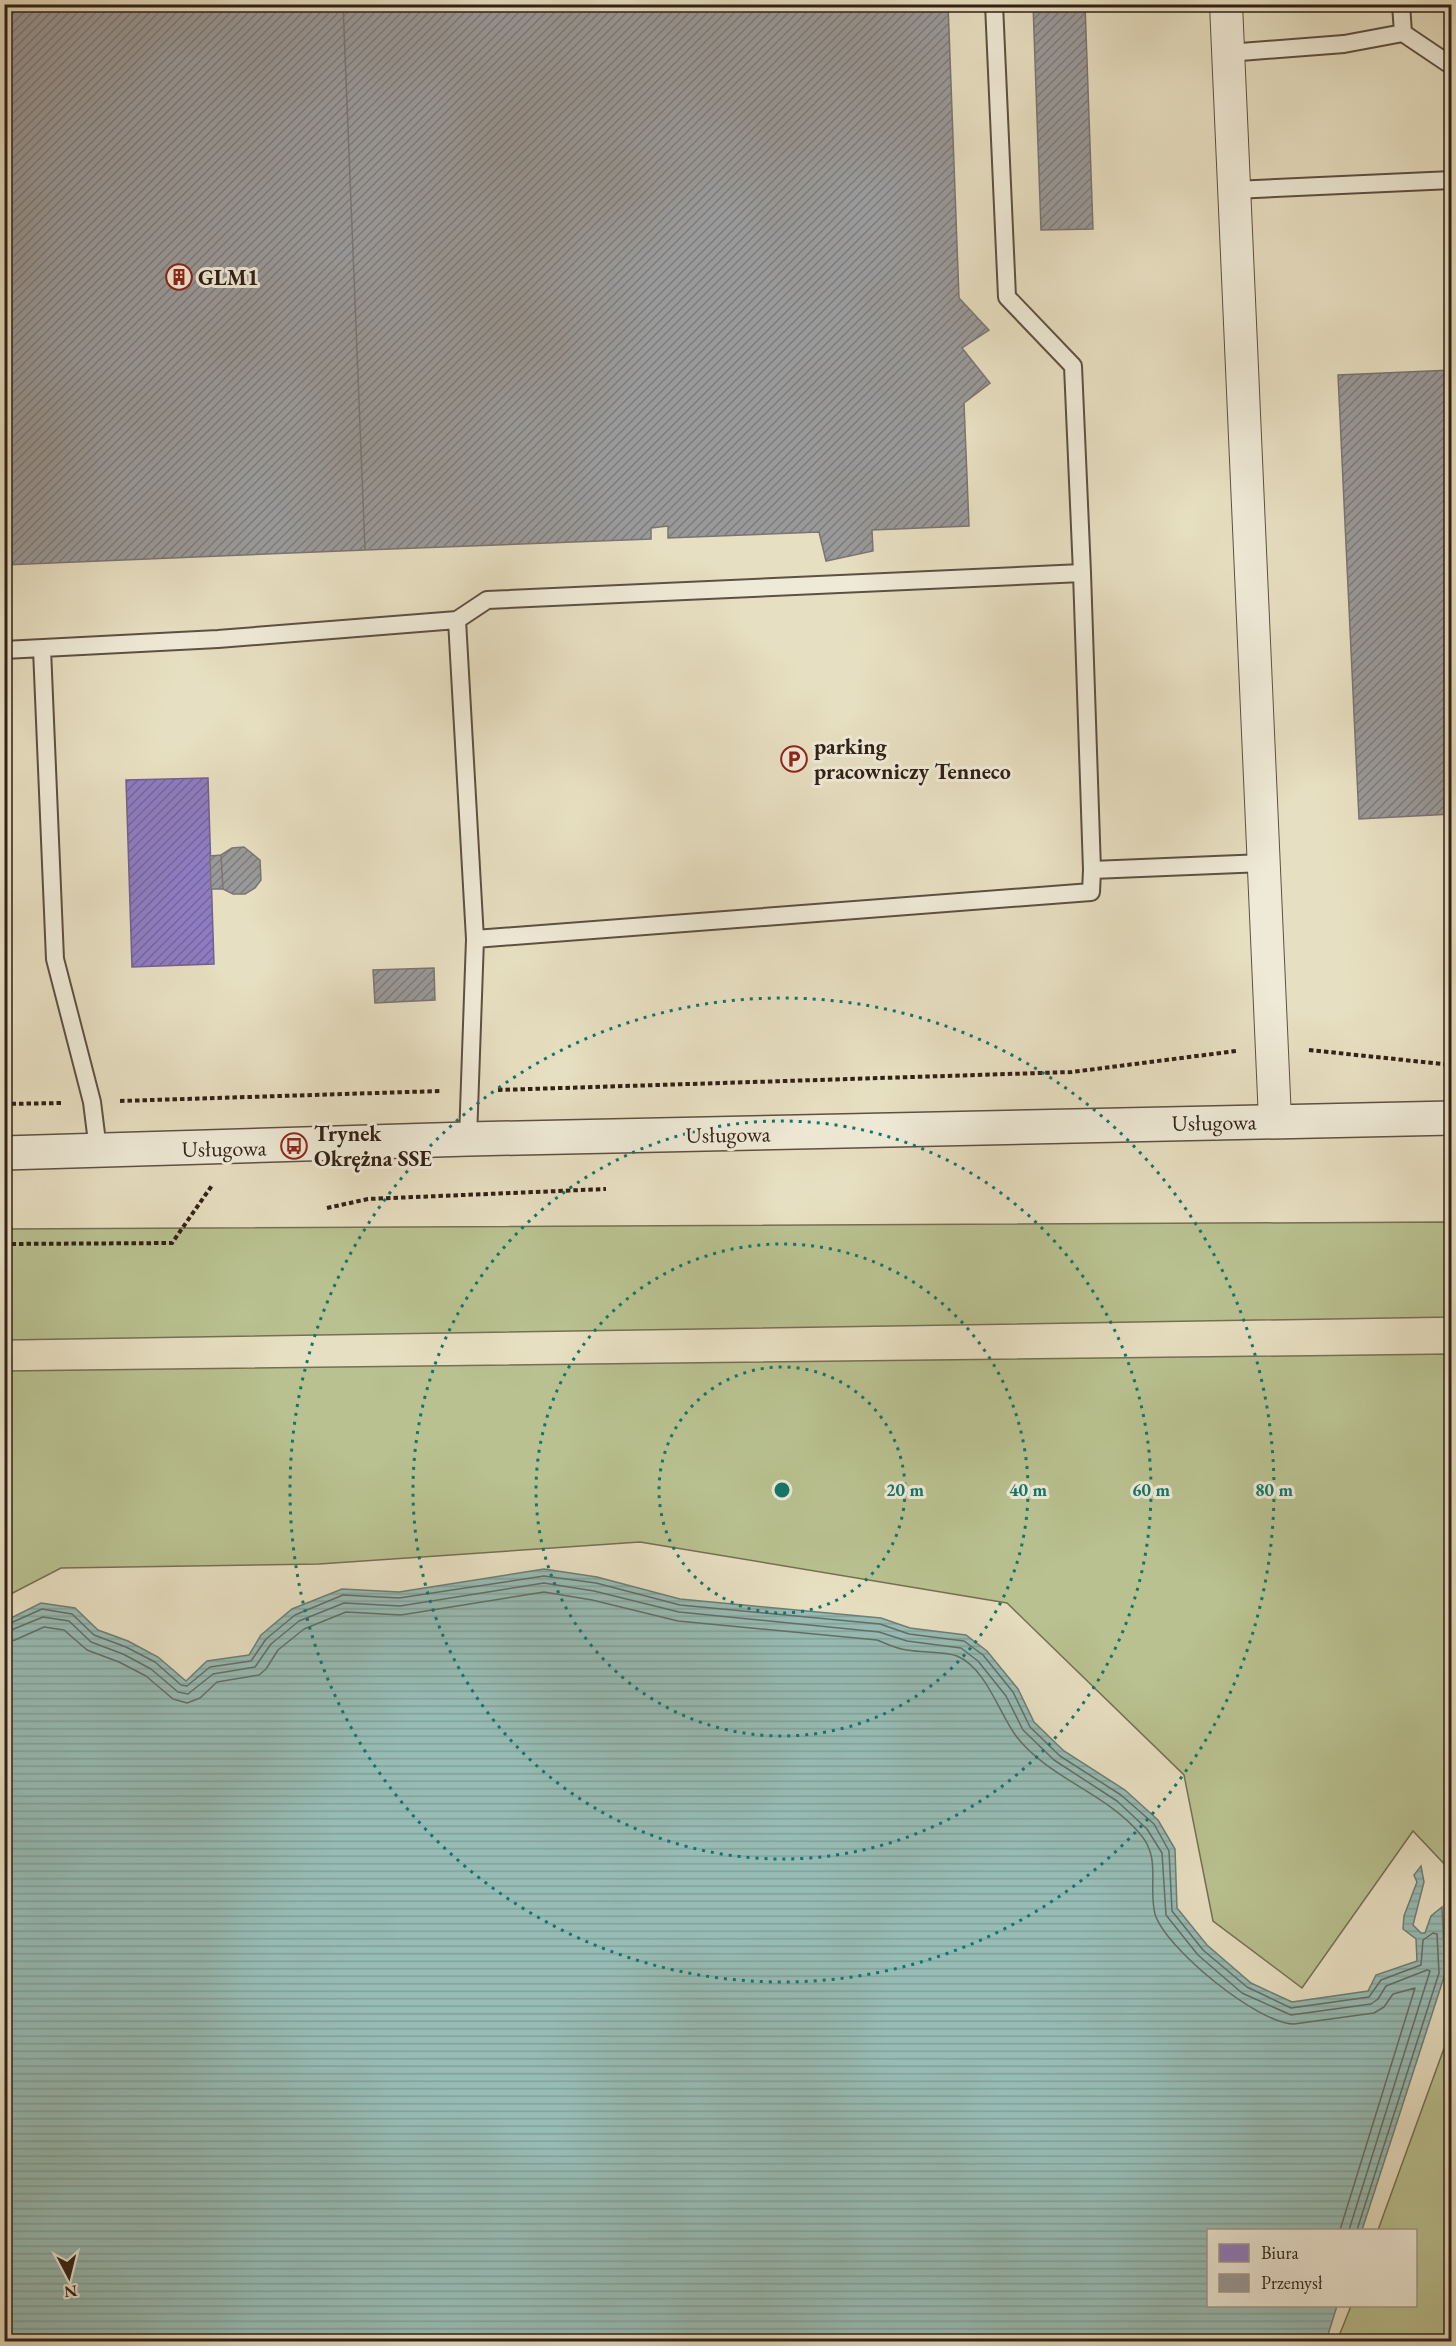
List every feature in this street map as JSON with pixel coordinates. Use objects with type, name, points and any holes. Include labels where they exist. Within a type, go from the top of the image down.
[{"type":"street","points":[[1226,4],[1275,1120]]},
{"type":"street","name":"Usługowa","points":[[4,1153],[239,1148],[468,1139],[1452,1118]]},
{"type":"lane","points":[[475,939],[1091,892],[1082,573],[1073,366],[1007,297],[994,4]]},
{"type":"lane","points":[[1401,4],[1403,33]]},
{"type":"lane","points":[[1228,53],[1344,44],[1403,33],[1452,66]]},
{"type":"lane","points":[[1234,190],[1452,180]]},
{"type":"lane","points":[[4,650],[457,620],[487,600],[1082,573]]},
{"type":"lane","points":[[457,620],[475,939],[468,1139]]},
{"type":"lane","points":[[42,649],[55,960],[92,1102],[98,1150]]},
{"type":"lane","points":[[1092,870],[1264,863]]},
{"type":"path","points":[[4,1104],[1072,1072],[1272,1046],[1452,1065]]},
{"type":"path","points":[[4,1244],[172,1243],[239,1148]]},
{"type":"path","points":[[327,1208],[368,1199],[606,1189]]},
{"type":"green space","points":[[1451,1222],[1451,1317],[5,1340],[5,1229]]},
{"type":"green space","points":[[1451,1354],[1451,1871],[1413,1831],[1302,1988],[1213,1921],[1184,1775],[1007,1603],[640,1542],[319,1564],[61,1568],[5,1597],[5,1371]]},
{"type":"green space","points":[[1451,2029],[1451,2341],[1337,2341],[1351,2307],[1417,2307],[1417,2229],[1378,2229]]},
{"type":"water","points":[[544,1569],[597,1577],[680,1599],[881,1618],[910,1628],[966,1635],[987,1651],[1018,1689],[1034,1722],[1064,1751],[1125,1790],[1158,1820],[1175,1849],[1177,1908],[1207,1945],[1251,1983],[1292,2002],[1368,1991],[1376,1975],[1417,1961],[1416,1939],[1403,1929],[1404,1916],[1417,1882],[1414,1875],[1421,1866],[1424,1882],[1413,1925],[1421,1933],[1425,1933],[1431,1916],[1442,1907],[1445,1974],[1362,2229],[1207,2229],[1207,2307],[1337,2307],[1326,2341],[5,2341],[5,1621],[41,1603],[75,1608],[98,1630],[128,1641],[158,1657],[186,1681],[207,1661],[249,1655],[261,1635],[292,1609],[342,1589],[399,1592]]},
{"type":"building: Biura","points":[[208,778],[214,964],[132,967],[126,780]]},
{"type":"building: Przemysł","name":"GLM1","points":[[4,4],[343,4],[365,550],[4,565]]},
{"type":"building: Przemysł","points":[[343,4],[948,4],[959,298],[989,330],[962,348],[990,383],[964,403],[969,526],[872,530],[873,551],[826,561],[819,532],[668,538],[668,526],[651,528],[651,539],[365,550]]},
{"type":"building: Przemysł","points":[[1033,4],[1085,4],[1093,229],[1041,230]]},
{"type":"building: Przemysł","points":[[1452,370],[1452,814],[1359,819],[1338,375]]},
{"type":"building: Przemysł","points":[[244,847],[260,860],[261,880],[255,888],[245,894],[233,894],[223,889],[221,855],[232,848]]},
{"type":"building: Przemysł","points":[[221,855],[223,889],[211,889],[210,856]]},
{"type":"building: Przemysł","points":[[434,968],[435,1000],[375,1003],[373,970]]},
{"type":"place","name":"GLM1","points":[[179,277]]},
{"type":"place","name":"parking pracowniczy Tenneco","points":[[794,759]]},
{"type":"place","name":"Trynek Okrężna SSE","points":[[294,1146]]}]
